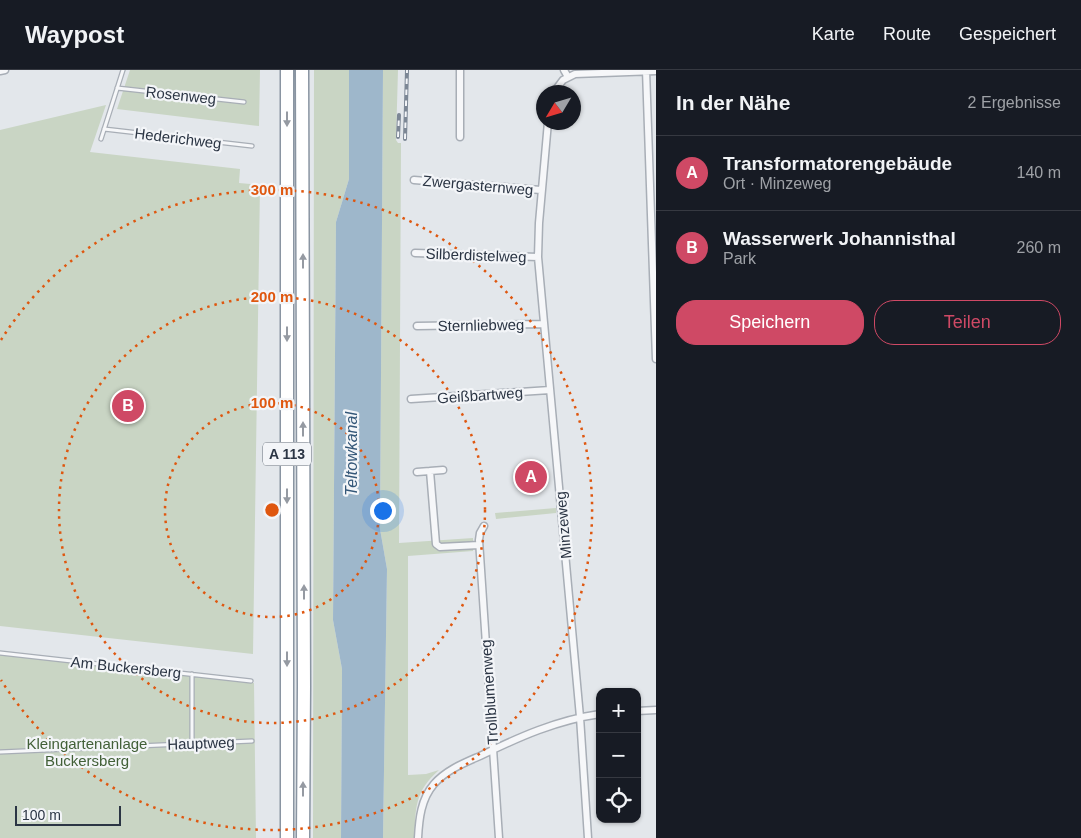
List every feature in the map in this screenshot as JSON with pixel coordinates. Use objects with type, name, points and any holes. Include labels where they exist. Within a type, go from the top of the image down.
[{"type":"highway","name":"A 113","points":[[287,70],[287,838]]},
{"type":"highway","name":"A 113","points":[[302,70],[303,838]]},
{"type":"street","points":[[0,71],[5,70]]},
{"type":"street","points":[[460,70],[460,137]]},
{"type":"street","points":[[564,70],[568,77]]},
{"type":"street","points":[[646,70],[656,359]]},
{"type":"street","points":[[558,85],[568,77],[583,73],[656,70]]},
{"type":"street","name":"Minzeweg","points":[[547,130],[538,257],[580,717],[588,838]]},
{"type":"street","name":"Zwergasternweg","points":[[414,180],[542,190]]},
{"type":"street","name":"Silberdistelweg","points":[[415,253],[538,257]]},
{"type":"street","name":"Sternliebweg","points":[[417,326],[544,324]]},
{"type":"street","name":"Geißbartweg","points":[[411,399],[550,390]]},
{"type":"street","points":[[417,472],[443,470]]},
{"type":"street","points":[[430,471],[436,544],[440,547],[479,545]]},
{"type":"street","name":"Trollblumenweg","points":[[484,526],[480,533],[479,545],[499,838]]},
{"type":"street","points":[[641,711],[656,710]]},
{"type":"street","points":[[418,838],[420,814],[428,793],[446,772],[518,737],[553,724],[596,715]]},
{"type":"lane","points":[[101,139],[123,70]]},
{"type":"lane","name":"Rosenweg","points":[[117,88],[244,102]]},
{"type":"lane","name":"Hederichweg","points":[[104,129],[252,146]]},
{"type":"lane","name":"Am Buckersberg","points":[[0,653],[251,681]]},
{"type":"lane","points":[[192,674],[192,743]]},
{"type":"lane","name":"Hauptweg","points":[[0,752],[252,741]]},
{"type":"green space","points":[[130,70],[260,70],[259,126],[117,109]]},
{"type":"green space","points":[[314,70],[349,70],[349,179],[336,222],[333,620],[342,669],[341,838],[313,838]]},
{"type":"green space","points":[[383,70],[398,70],[396,140],[398,143],[401,143],[399,543],[473,538],[473,551],[408,556],[408,775],[426,774],[439,770],[425,785],[418,801],[415,818],[415,838],[383,838],[387,569],[380,529]]},
{"type":"green space","points":[[106,105],[90,152],[240,169],[239,183],[260,185],[253,654],[0,626],[0,130]]},
{"type":"green space","points":[[556,508],[556,513],[496,519],[495,513]]},
{"type":"green space","name":"Kleingartenanlage Buckersberg","points":[[0,655],[254,683],[256,838],[0,838]]},
{"type":"water","name":"Teltowkanal","points":[[349,70],[383,70],[380,529],[387,569],[383,838],[341,838],[342,669],[333,620],[336,222],[349,179]]},
{"type":"railway","points":[[405,139],[407,70]]},
{"type":"railway","points":[[398,137],[399,115]]},
{"type":"place","name":"Wasserwerk Johannisthal","points":[[128,406]]},
{"type":"place","name":"Transformatorengebäude","points":[[531,477]]}]
